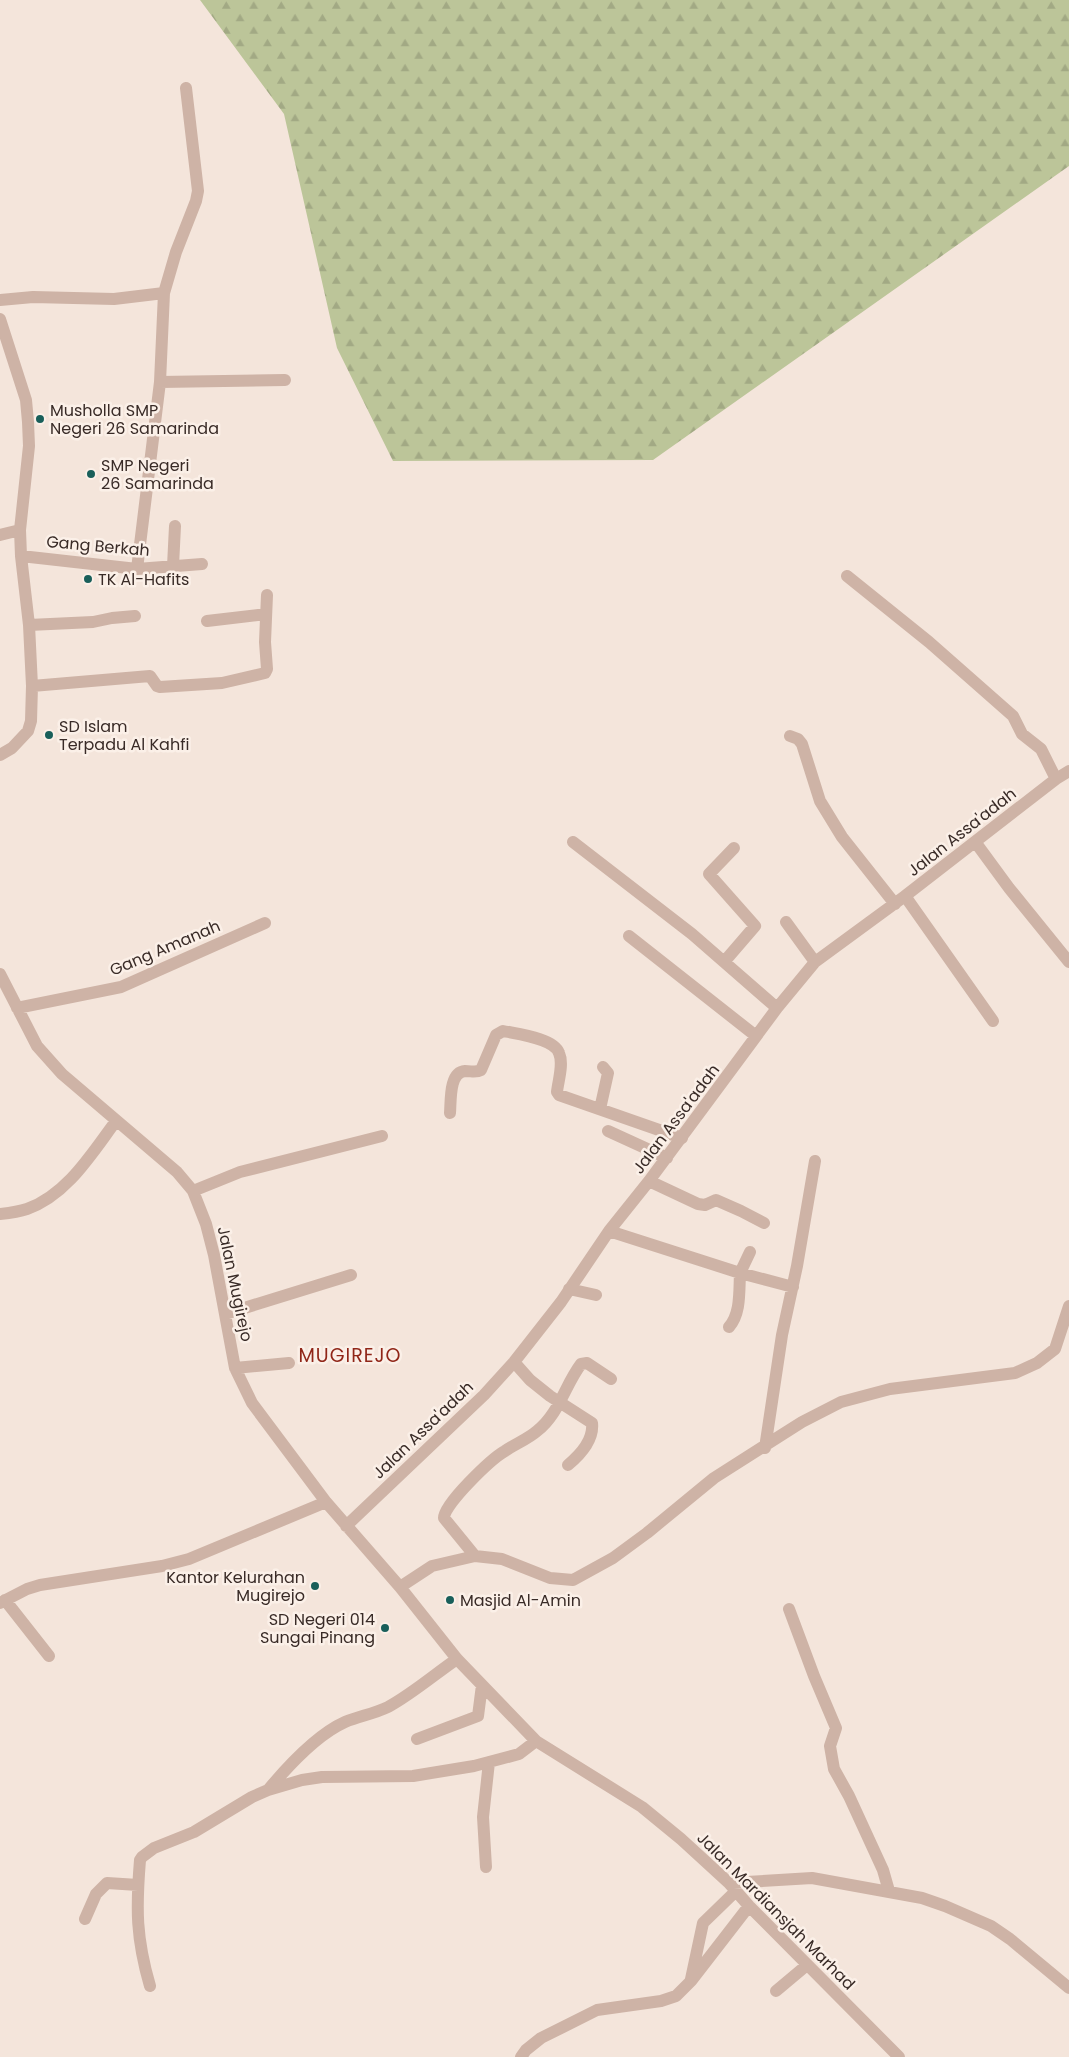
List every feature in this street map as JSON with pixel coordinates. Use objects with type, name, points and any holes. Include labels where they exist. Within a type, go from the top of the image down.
[{"type":"street","points":[[137,569],[160,382],[164,293],[176,252],[196,201],[198,191],[186,88]]},
{"type":"street","points":[[0,300],[33,297],[114,299],[164,293]]},
{"type":"street","points":[[0,319],[26,400],[28,422],[29,446],[20,530],[21,556],[30,625],[32,686],[31,721],[28,731],[12,748],[0,755]]},
{"type":"street","points":[[160,382],[285,380]]},
{"type":"street","points":[[173,566],[175,526]]},
{"type":"street","points":[[0,536],[20,530]]},
{"type":"street","name":"Gang Berkah","points":[[21,556],[137,569],[202,564]]},
{"type":"street","points":[[847,576],[929,642],[1013,716],[1022,734],[1041,749],[1056,779]]},
{"type":"street","points":[[32,686],[150,676],[158,687],[222,683],[265,673],[267,669],[265,642],[267,594]]},
{"type":"street","points":[[207,621],[266,614]]},
{"type":"street","points":[[30,625],[93,622],[135,616]]},
{"type":"street","points":[[790,736],[798,739],[802,744],[820,801],[833,823],[900,900],[993,1021]]},
{"type":"street","name":"Jalan Assa'adah","points":[[346,1526],[484,1395],[514,1362],[569,1289],[609,1231],[649,1182],[777,1008],[814,962],[900,900],[976,843],[1056,779],[1069,771]]},
{"type":"street","points":[[573,842],[692,934],[777,1008]]},
{"type":"street","points":[[976,843],[1009,888],[1069,962]]},
{"type":"street","points":[[724,962],[755,926],[709,874],[734,848]]},
{"type":"street","points":[[786,922],[814,962]]},
{"type":"street","name":"Gang Amanah","points":[[17,1008],[121,987],[265,923]]},
{"type":"street","points":[[629,936],[756,1036]]},
{"type":"street","name":"Jalan Mugirejo","points":[[0,974],[36,1046],[45,1057],[116,1121],[177,1172],[193,1191],[206,1224],[214,1255],[235,1368],[252,1403],[346,1526]]},
{"type":"street","points":[[450,1113],[453,1082],[458,1074],[463,1071],[478,1072],[481,1070],[496,1035],[503,1031],[530,1036],[556,1048],[561,1060],[557,1092],[568,1099],[682,1138]]},
{"type":"street","points":[[600,1109],[608,1073],[603,1067]]},
{"type":"street","points":[[0,1214],[26,1209],[44,1201],[58,1191],[77,1172],[116,1121]]},
{"type":"street","points":[[608,1132],[667,1158]]},
{"type":"street","points":[[193,1191],[240,1172],[382,1136]]},
{"type":"street","points":[[765,1448],[782,1335],[793,1286],[815,1162]]},
{"type":"street","points":[[649,1182],[698,1204],[705,1205],[716,1200],[764,1223]]},
{"type":"street","points":[[609,1231],[740,1274],[793,1286]]},
{"type":"street","points":[[729,1327],[737,1313],[740,1274],[750,1252]]},
{"type":"street","points":[[225,1314],[351,1276]]},
{"type":"street","points":[[569,1289],[596,1295]]},
{"type":"street","points":[[400,1587],[432,1566],[475,1556],[502,1559],[550,1578],[573,1580],[613,1558],[647,1533],[714,1478],[765,1448],[802,1422],[841,1402],[890,1389],[1015,1373],[1037,1363],[1055,1349],[1069,1306]]},
{"type":"street","points":[[514,1362],[530,1380],[559,1403],[592,1423],[587,1443],[579,1456],[568,1465]]},
{"type":"street","points":[[235,1368],[289,1363]]},
{"type":"street","points":[[475,1556],[444,1518],[445,1513],[458,1495],[488,1463],[538,1431],[552,1416],[581,1364],[587,1363],[611,1379]]},
{"type":"street","points":[[49,1656],[2,1601],[40,1585],[162,1566],[189,1559],[326,1502]]},
{"type":"street","name":"Jalan Mardiansjah Marhad","points":[[346,1526],[400,1587],[457,1658],[536,1741],[642,1807],[681,1839],[733,1887],[749,1906],[899,2057]]},
{"type":"street","points":[[789,1609],[836,1728],[830,1746],[834,1769],[849,1796],[883,1870],[889,1891]]},
{"type":"street","points":[[268,1790],[290,1764],[328,1731],[346,1721],[362,1718],[388,1707],[457,1658]]},
{"type":"street","points":[[417,1739],[478,1716],[482,1685]]},
{"type":"street","points":[[150,1986],[141,1957],[137,1924],[138,1885],[140,1860],[154,1848],[194,1832],[252,1797],[302,1780],[322,1777],[413,1776],[489,1762],[519,1754],[536,1741]]},
{"type":"street","points":[[486,1867],[483,1817],[489,1762]]},
{"type":"street","points":[[691,1981],[691,1972],[698,1950],[703,1923],[733,1887],[812,1878],[889,1891],[922,1898],[946,1906],[990,1926],[1010,1939],[1040,1965],[1068,1985]]},
{"type":"street","points":[[85,1919],[96,1894],[107,1884],[138,1885]]},
{"type":"street","points":[[521,2057],[526,2050],[542,2038],[597,2010],[661,2001],[676,1996],[691,1981],[749,1906]]},
{"type":"street","points":[[776,1992],[806,1964]]},
{"type":"green space","points":[[200,0],[1069,0],[1069,166],[653,460],[393,461],[337,348],[284,114]]},
{"type":"place","name":"Musholla SMP Negeri 26 Samarinda","points":[[40,419]]},
{"type":"place","name":"SMP Negeri 26 Samarinda","points":[[91,474]]},
{"type":"place","name":"TK Al-Hafits","points":[[88,579]]},
{"type":"place","name":"SD Islam Terpadu Al Kahfi","points":[[49,735]]},
{"type":"place","name":"Kantor Kelurahan Mugirejo","points":[[315,1586]]},
{"type":"place","name":"Masjid Al-Amin","points":[[450,1600]]},
{"type":"place","name":"SD Negeri 014 Sungai Pinang","points":[[385,1628]]},
{"type":"district","name":"MUGIREJO","points":[[350,1355]]}]
